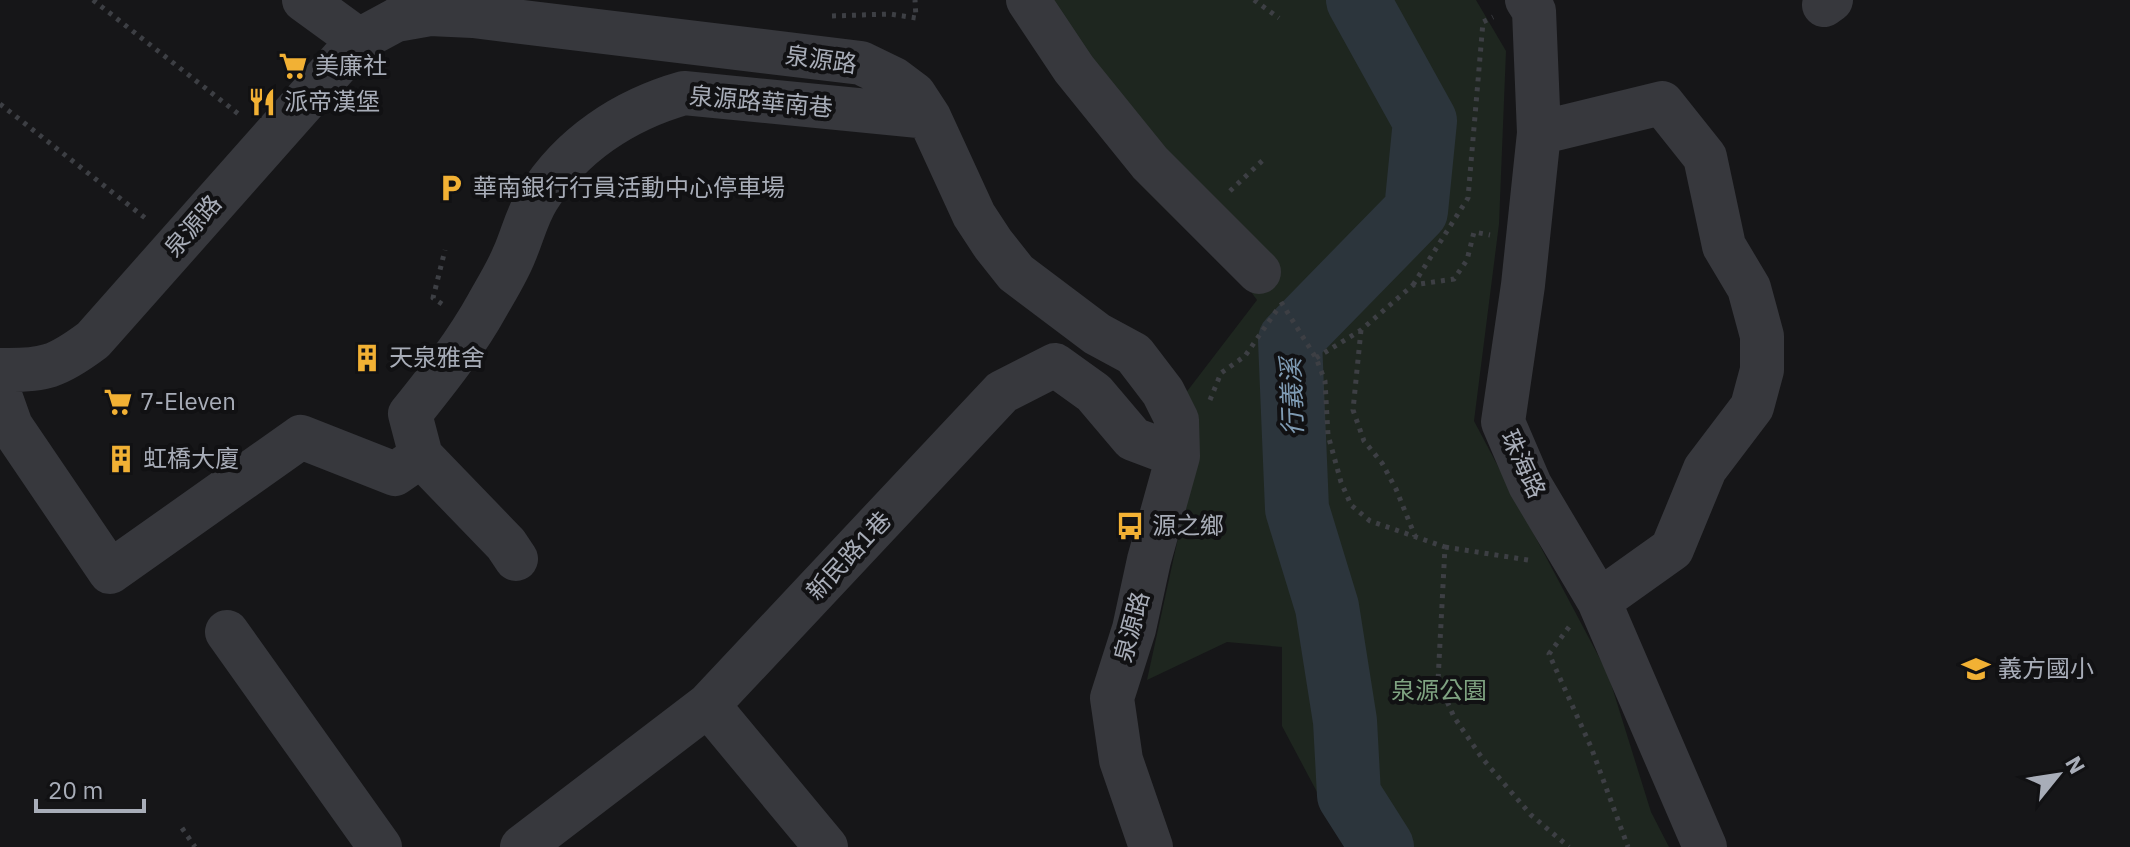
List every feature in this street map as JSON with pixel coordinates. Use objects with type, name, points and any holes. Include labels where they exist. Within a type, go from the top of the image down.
[{"type":"street","points":[[304,0],[359,40]]},
{"type":"street","points":[[1028,0],[1074,69],[1150,163],[1270,288]]},
{"type":"street","name":"珠海路","points":[[1526,6],[1539,133],[1523,285],[1503,422],[1584,614],[1705,847]]},
{"type":"street","name":"泉源路","points":[[0,370],[48,368],[93,340],[359,40],[396,20],[474,8],[861,63],[894,79],[914,94],[929,117],[974,215],[1016,273],[1097,334],[1134,354],[1163,392],[1177,438],[1134,629],[1112,698],[1121,760],[1151,847]]},
{"type":"street","name":"泉源路華南巷","points":[[516,559],[506,544],[421,456],[410,414],[457,355],[487,307],[513,258],[537,200],[563,165],[606,126],[663,99],[684,93],[929,117]]},
{"type":"street","points":[[1539,133],[1662,103],[1705,157],[1724,246],[1749,288],[1762,336],[1762,370],[1752,407],[1705,469],[1672,549],[1584,614]]},
{"type":"street","name":"新民路1巷","points":[[522,847],[708,705],[1002,392],[1055,365],[1094,393],[1133,439],[1177,438]]},
{"type":"street","points":[[0,395],[11,426],[110,572],[301,437],[395,474],[421,456]]},
{"type":"street","points":[[227,632],[380,847]]},
{"type":"street","points":[[708,705],[826,847]]},
{"type":"path","points":[[93,0],[270,139]]},
{"type":"path","points":[[890,14],[916,18],[915,0]]},
{"type":"path","points":[[1254,0],[1279,18]]},
{"type":"path","points":[[1316,358],[1361,330],[1413,285],[1468,198],[1483,22],[1526,6]]},
{"type":"path","points":[[0,104],[178,244]]},
{"type":"path","points":[[1413,285],[1454,279],[1467,260],[1474,232],[1491,235]]},
{"type":"path","points":[[433,298],[445,250]]},
{"type":"path","points":[[1270,288],[1316,358],[1325,381],[1328,435],[1351,505],[1370,521],[1445,547],[1533,561]]},
{"type":"path","points":[[1177,438],[1208,406],[1221,373],[1245,356],[1270,288]]},
{"type":"path","points":[[1361,330],[1353,410],[1364,441],[1382,463],[1396,489],[1415,537]]},
{"type":"path","points":[[1445,547],[1438,681],[1454,717],[1482,758],[1531,815],[1569,847]]},
{"type":"path","points":[[1584,614],[1549,654],[1591,747],[1628,847]]},
{"type":"path","points":[[182,828],[195,847]]},
{"type":"green space","name":"泉源公園","points":[[1049,0],[1476,0],[1506,51],[1499,224],[1474,421],[1608,674],[1651,812],[1669,847],[1355,847],[1334,824],[1282,726],[1282,647],[1227,642],[1147,680],[1199,442],[1185,394],[1257,300],[1135,134]]},
{"type":"waterway","name":"行義溪","points":[[1358,0],[1425,121],[1416,211],[1290,340],[1297,509],[1327,607],[1345,721],[1349,795],[1382,847]]},
{"type":"place","name":"美廉社","points":[[293,66]]},
{"type":"place","name":"派帝漢堡","points":[[262,102]]},
{"type":"place","name":"華南銀行行員活動中心停車場","points":[[451,188]]},
{"type":"place","name":"天泉雅舍","points":[[367,358]]},
{"type":"place","name":"7-Eleven","points":[[118,402]]},
{"type":"place","name":"虹橋大廈","points":[[121,459]]},
{"type":"place","name":"源之鄉","points":[[1130,526]]},
{"type":"place","name":"義方國小","points":[[1976,669]]}]
